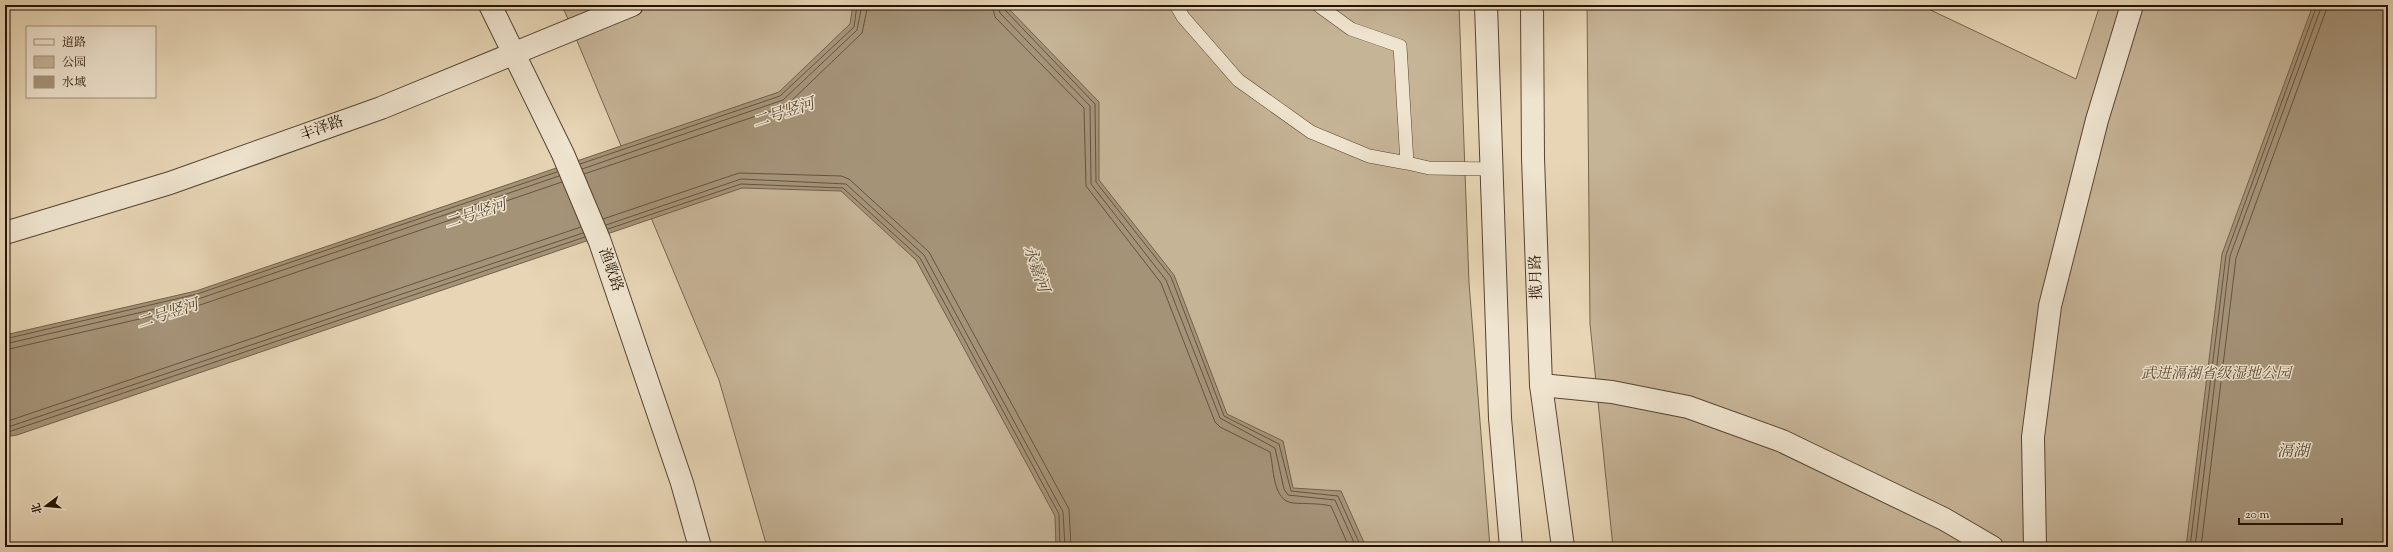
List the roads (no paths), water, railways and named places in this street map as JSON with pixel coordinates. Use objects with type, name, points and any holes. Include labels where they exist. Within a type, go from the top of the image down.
[{"type":"street","name":"渔歌路","points":[[490,5],[562,154],[600,242],[682,483],[700,547]]},
{"type":"street","name":"丰泽路","points":[[5,233],[170,183],[366,114],[632,5]]},
{"type":"street","points":[[1486,5],[1493,169],[1500,418],[1511,547]]},
{"type":"street","name":"揽月路","points":[[1532,5],[1533,158],[1542,385],[1563,547]]},
{"type":"street","points":[[2035,547],[2033,437],[2050,306],[2097,120],[2132,5]]},
{"type":"street","points":[[1542,385],[1612,392],[1688,407],[1782,441],[1944,519],[1992,547]]},
{"type":"lane","points":[[1176,5],[1183,17],[1238,80],[1311,132],[1369,156],[1429,168],[1493,169]]},
{"type":"lane","points":[[1318,5],[1351,29],[1400,46],[1407,163]]},
{"type":"water","points":[[853,5],[1005,5],[1099,102],[1099,180],[1174,275],[1227,414],[1283,441],[1293,488],[1341,491],[1366,547],[1056,547],[1055,516],[916,260],[841,191],[742,188],[17,435],[5,437],[5,335],[196,291],[779,92],[850,24]]},
{"type":"water","name":"滆湖","points":[[2313,5],[2388,5],[2388,547],[2186,547],[2222,254]]},
{"type":"water label","name":"二号竖河","points":[[784,114]]},
{"type":"water label","name":"二号竖河","points":[[476,215]]},
{"type":"water label","name":"永嘉河","points":[[1035,269]]},
{"type":"water label","name":"二号竖河","points":[[168,315]]},
{"type":"park label","name":"武进滆湖省级湿地公园","points":[[2216,374]]}]
